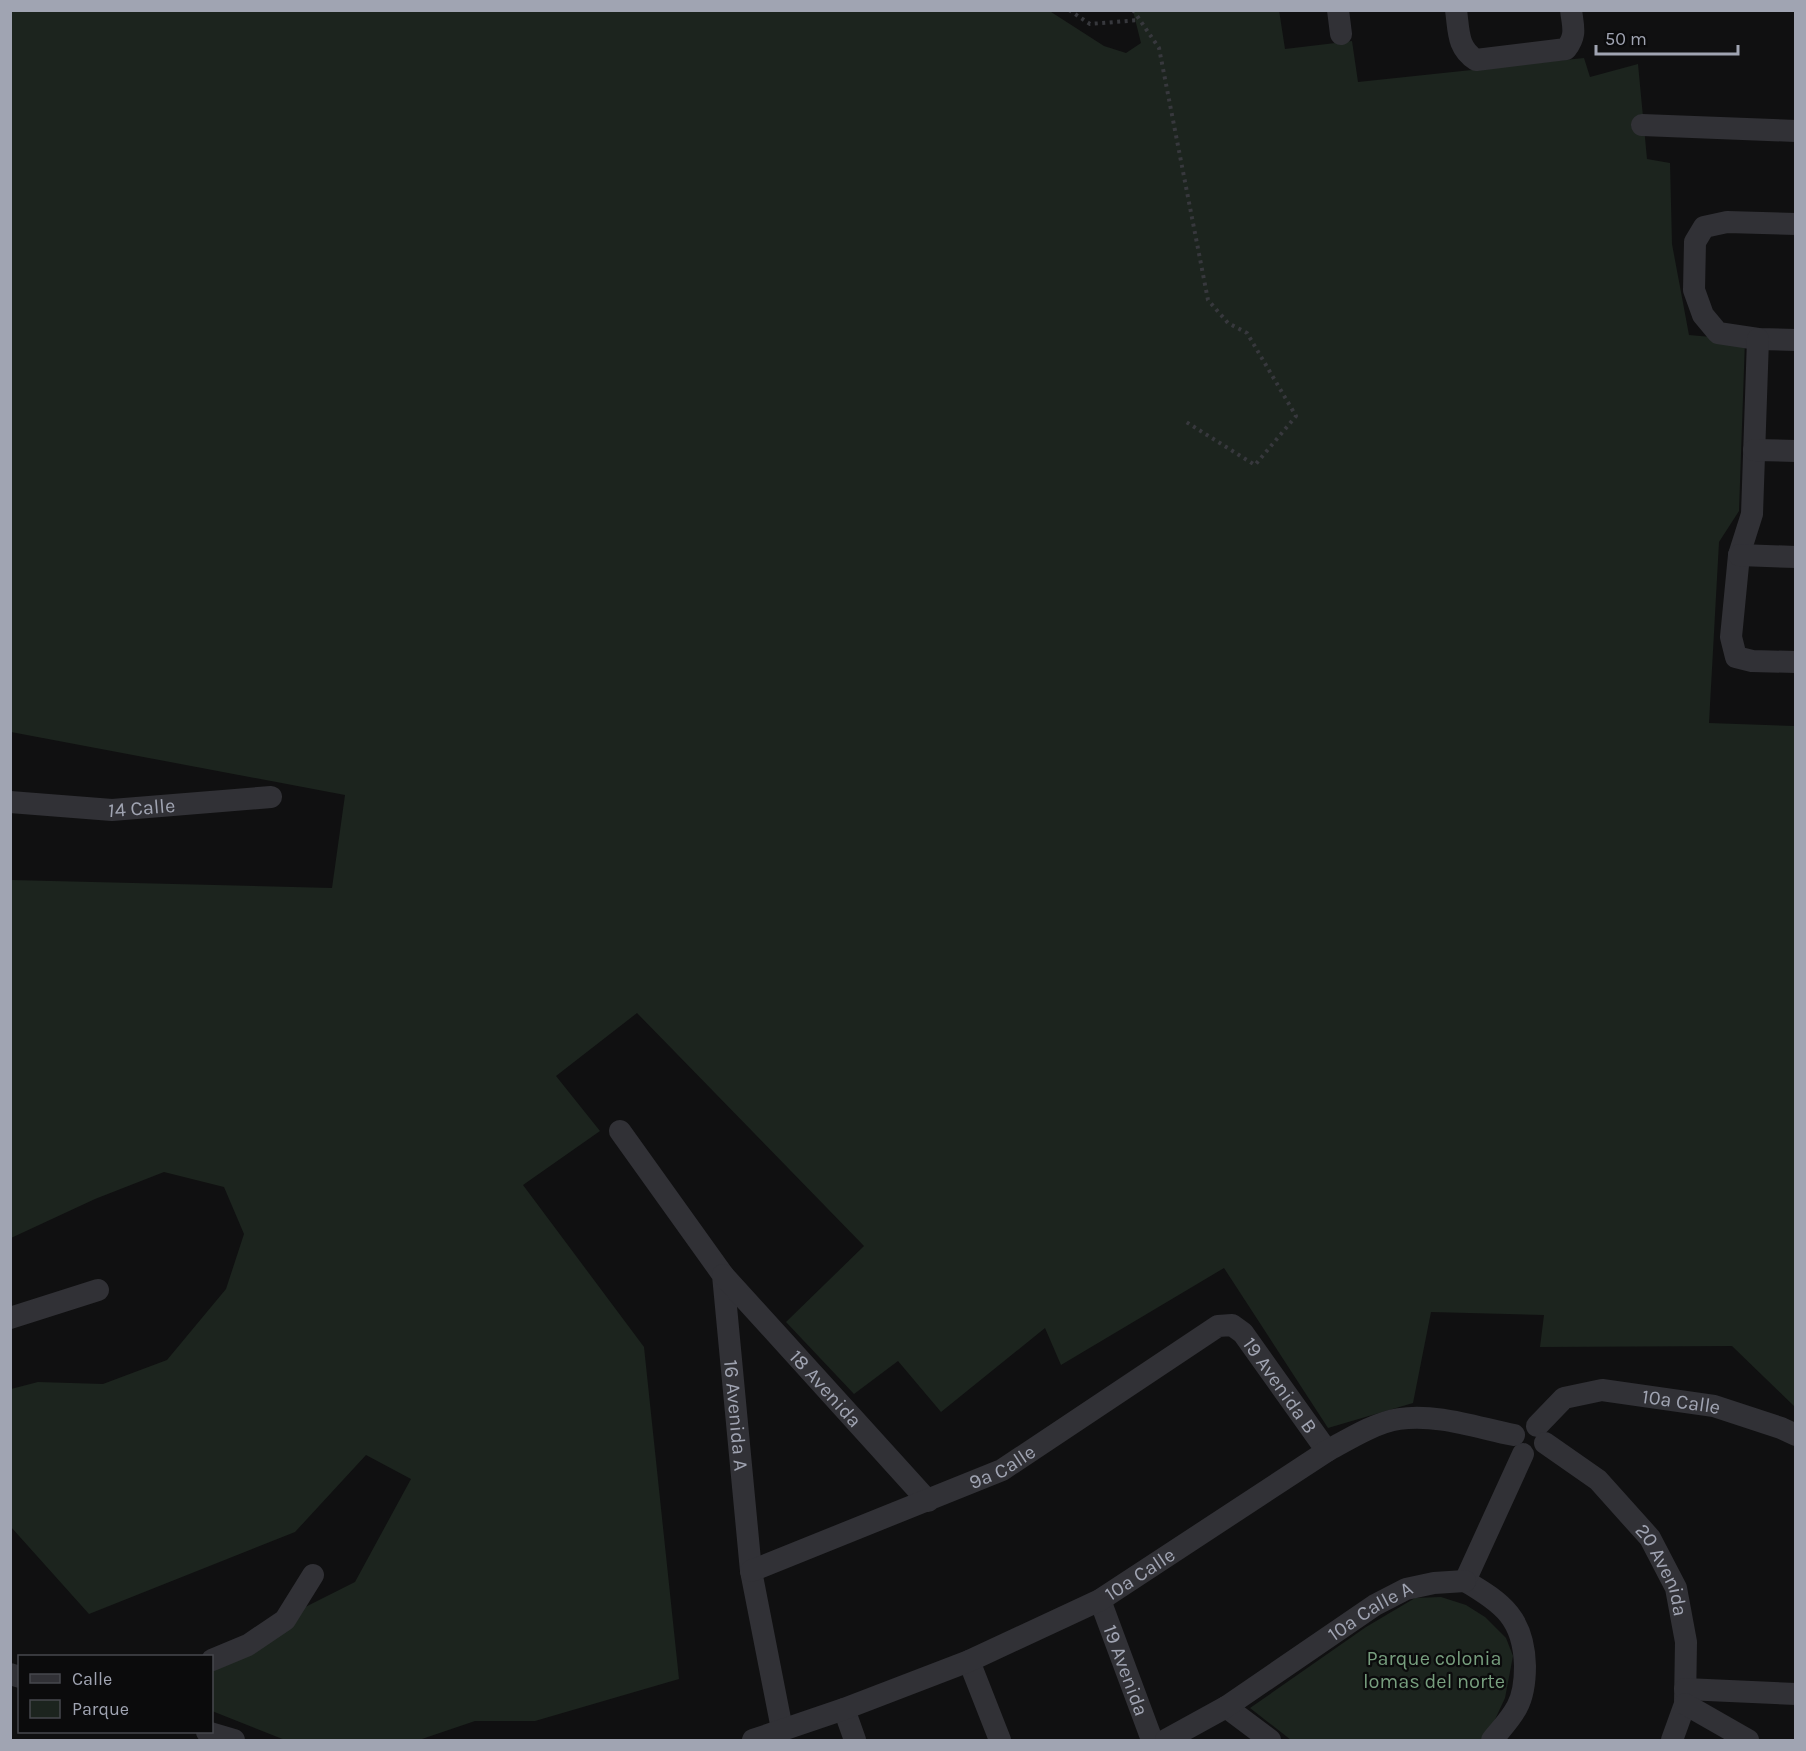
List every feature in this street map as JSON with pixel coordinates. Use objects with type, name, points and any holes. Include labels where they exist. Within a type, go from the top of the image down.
[{"type":"street","points":[[1338,10],[1341,34]]},
{"type":"street","points":[[1456,10],[1461,44],[1465,53],[1476,60],[1566,49],[1574,33],[1571,10]]},
{"type":"street","points":[[1642,125],[1796,131]]},
{"type":"street","points":[[1796,224],[1727,222],[1704,227],[1695,242],[1694,290],[1703,315],[1718,333],[1758,339],[1796,340]]},
{"type":"street","points":[[1758,339],[1752,514],[1739,555],[1731,637],[1736,657],[1752,661],[1796,662]]},
{"type":"street","points":[[1754,450],[1796,451]]},
{"type":"street","points":[[1739,555],[1796,557]]},
{"type":"street","name":"14 Calle","points":[[10,802],[112,810],[271,797]]},
{"type":"street","points":[[620,1131],[723,1275]]},
{"type":"street","name":"18 Avenida","points":[[723,1275],[928,1501]]},
{"type":"street","name":"16 Avenida A","points":[[723,1275],[751,1571],[782,1729]]},
{"type":"street","points":[[10,1318],[98,1290]]},
{"type":"street","name":"9a Calle","points":[[751,1571],[1002,1470],[1218,1326],[1232,1325]]},
{"type":"street","name":"19 Avenida B","points":[[1232,1325],[1243,1333],[1327,1451]]},
{"type":"street","name":"10a Calle","points":[[1541,1434],[1564,1398],[1602,1390],[1714,1406],[1796,1435]]},
{"type":"street","name":"10a Calle","points":[[753,1740],[844,1709],[969,1661],[1100,1600],[1327,1451],[1364,1431],[1399,1419],[1435,1419],[1519,1444]]},
{"type":"street","points":[[1492,1740],[1518,1706],[1525,1675],[1525,1648],[1521,1632],[1493,1597],[1465,1581],[1519,1444],[1520,1427],[1528,1424],[1541,1434]]},
{"type":"street","name":"20 Avenida","points":[[1541,1434],[1598,1480],[1650,1538],[1676,1588],[1686,1642],[1685,1697],[1672,1740]]},
{"type":"street","points":[[213,1660],[248,1645],[285,1620],[313,1575]]},
{"type":"street","name":"10a Calle A","points":[[1166,1740],[1226,1707],[1375,1605],[1406,1589],[1434,1583],[1465,1581]]},
{"type":"street","name":"19 Avenida","points":[[1100,1600],[1152,1740]]},
{"type":"street","points":[[969,1661],[1000,1740]]},
{"type":"street","points":[[1685,1697],[1796,1694]]},
{"type":"street","points":[[1685,1697],[1748,1740]]},
{"type":"street","points":[[1226,1707],[1270,1740]]},
{"type":"street","points":[[844,1709],[855,1740]]},
{"type":"street","points":[[213,1733],[234,1740]]},
{"type":"path","points":[[1069,10],[1090,24],[1140,20]]},
{"type":"path","points":[[1133,10],[1159,48],[1208,300],[1228,324],[1247,333],[1296,416],[1255,465],[1183,420]]},
{"type":"green space","points":[[1048,10],[1104,46],[1126,53],[1141,43],[1133,11],[1279,10],[1285,49],[1352,41],[1358,82],[1584,58],[1590,77],[1638,64],[1647,159],[1670,163],[1672,244],[1689,335],[1745,340],[1739,511],[1719,542],[1709,723],[1795,726],[1795,1407],[1732,1346],[1540,1347],[1544,1315],[1431,1312],[1413,1403],[1328,1428],[1224,1268],[1061,1365],[1045,1328],[941,1412],[898,1361],[854,1394],[786,1322],[864,1246],[637,1013],[556,1076],[600,1131],[523,1185],[644,1347],[679,1679],[535,1721],[475,1721],[419,1740],[285,1740],[213,1711],[213,1655],[210,1655],[355,1582],[411,1479],[366,1455],[295,1532],[89,1614],[11,1527],[11,1389],[38,1382],[103,1384],[167,1360],[226,1289],[244,1234],[224,1187],[164,1172],[95,1199],[11,1238],[11,880],[332,888],[345,795],[11,732],[11,11]]},
{"type":"green space","name":"Parque colonia lomas del norte","points":[[1441,1597],[1466,1605],[1485,1617],[1506,1638],[1513,1656],[1505,1698],[1492,1726],[1481,1740],[1291,1740],[1250,1708],[1366,1627],[1415,1598]]}]
